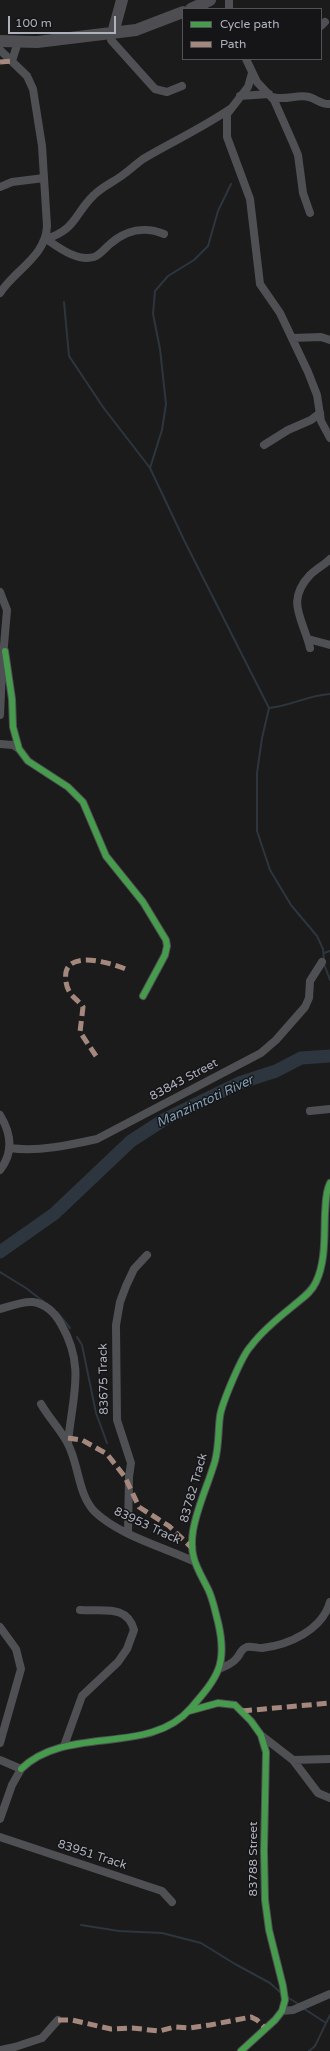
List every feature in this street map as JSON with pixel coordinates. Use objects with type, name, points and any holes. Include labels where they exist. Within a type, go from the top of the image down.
[{"type":"street","points":[[112,37],[122,0]]},
{"type":"street","points":[[193,8],[210,0]]},
{"type":"street","points":[[0,41],[37,42],[112,37],[136,30],[182,12]]},
{"type":"street","points":[[112,37],[155,89],[167,92],[182,86]]},
{"type":"street","points":[[12,61],[18,42]]},
{"type":"street","points":[[0,50],[27,76],[32,89],[42,146],[47,200],[46,239],[41,249],[0,293]]},
{"type":"street","points":[[246,60],[259,84],[271,95],[297,152],[301,186],[310,213]]},
{"type":"street","points":[[46,239],[65,231],[78,218],[92,197],[108,183],[123,175],[144,159],[210,123],[230,109],[248,87],[252,72]]},
{"type":"street","points":[[240,96],[271,95],[282,99],[307,96],[324,105],[330,104]]},
{"type":"street","points":[[230,109],[226,121],[227,137],[250,199],[260,284],[280,312],[315,387],[324,428],[330,438]]},
{"type":"street","points":[[0,187],[12,182],[44,178]]},
{"type":"street","points":[[46,239],[62,250],[88,258],[98,255],[121,236],[130,232],[148,229],[164,234]]},
{"type":"street","points":[[292,338],[321,337],[330,340]]},
{"type":"street","points":[[264,445],[288,430],[311,420],[320,413]]},
{"type":"street","points":[[310,648],[296,604],[298,593],[312,573],[330,559]]},
{"type":"street","points":[[0,592],[7,610],[0,715]]},
{"type":"street","points":[[308,640],[330,645]]},
{"type":"street","points":[[5,650],[12,699],[13,727],[20,749],[28,761],[68,787],[83,802],[106,856],[143,902],[166,940],[167,946],[165,955],[143,996]]},
{"type":"street","points":[[0,744],[12,745],[20,749]]},
{"type":"street","name":"83843 Street","points":[[10,1148],[38,1148],[83,1143],[97,1139],[261,1053],[276,1040],[305,1007],[309,998],[310,981],[322,962]]},
{"type":"street","points":[[310,1111],[330,1109]]},
{"type":"street","points":[[0,1115],[6,1124],[10,1139],[8,1156],[0,1170]]},
{"type":"street","name":"83782 Track","points":[[21,1769],[35,1758],[64,1746],[136,1736],[160,1728],[189,1711],[210,1684],[219,1669],[223,1653],[223,1645],[213,1602],[193,1561],[193,1531],[215,1461],[222,1408],[240,1364],[250,1346],[291,1307],[305,1297],[313,1289],[318,1280],[322,1256],[326,1197],[330,1183]]},
{"type":"street","name":"83675 Track","points":[[128,1533],[129,1477],[131,1463],[117,1420],[116,1325],[120,1302],[126,1286],[134,1269],[147,1255]]},
{"type":"street","points":[[0,1309],[32,1302],[42,1305],[57,1316],[65,1330],[73,1347],[76,1371],[76,1383],[68,1443]]},
{"type":"street","name":"83953 Track","points":[[41,1404],[68,1443],[89,1504],[94,1512],[128,1533],[193,1561]]},
{"type":"street","points":[[219,1669],[235,1660],[240,1652],[246,1647],[267,1647],[290,1641],[303,1635],[312,1628],[326,1612],[330,1602]]},
{"type":"street","points":[[64,1746],[82,1696],[118,1662],[127,1649],[134,1630],[129,1618],[120,1612],[80,1610]]},
{"type":"street","points":[[0,1627],[16,1649],[21,1669],[0,1743]]},
{"type":"street","name":"83788 Street","points":[[189,1711],[218,1703],[235,1705],[242,1711],[261,1735],[265,1746],[267,1762],[264,1845],[265,1900],[269,1930],[283,1986],[285,2000],[282,2011]]},
{"type":"street","points":[[261,1735],[293,1760],[318,1793],[330,1798]]},
{"type":"street","points":[[293,1760],[330,1759]]},
{"type":"street","points":[[0,1760],[21,1769],[12,1785],[0,1819]]},
{"type":"street","name":"83951 Track","points":[[0,1837],[162,1892],[172,1902]]},
{"type":"street","points":[[241,2051],[275,2020],[282,2011],[293,2010],[330,1994]]},
{"type":"street","points":[[0,2050],[15,2047],[42,2038],[58,2020]]},
{"type":"waterway","points":[[150,468],[162,430],[166,404],[160,349],[153,314],[155,291],[168,276],[194,260],[208,246],[218,211],[231,184]]},
{"type":"waterway","points":[[64,302],[69,356],[103,407],[150,468],[184,540],[269,708],[262,738],[257,773],[257,831],[270,870],[291,905],[317,936],[323,949],[324,960]]},
{"type":"waterway","points":[[269,708],[315,696],[330,694]]},
{"type":"waterway","points":[[324,953],[330,951]]},
{"type":"waterway","points":[[324,964],[330,980]]},
{"type":"waterway","name":"Manzimtoti River","points":[[0,1252],[54,1214],[131,1141],[165,1119],[239,1083],[276,1071],[301,1058],[330,1056]]},
{"type":"waterway","points":[[0,1272],[26,1288],[44,1302]]},
{"type":"waterway","points":[[57,1312],[70,1328]]},
{"type":"waterway","points":[[77,1337],[82,1345],[96,1413],[107,1443]]},
{"type":"waterway","points":[[81,1925],[119,1931],[162,1933],[201,1943],[270,1983],[281,1993]]},
{"type":"waterway","points":[[287,1997],[300,2005]]},
{"type":"waterway","points":[[303,2008],[326,2023]]},
{"type":"waterway","points":[[309,2051],[315,2046],[330,2015]]},
{"type":"marked path","points":[[0,62],[12,61]]},
{"type":"marked path","points":[[96,1056],[80,1032],[83,1007],[68,989],[66,972],[70,965],[84,960],[104,962],[128,970]]},
{"type":"marked path","points":[[68,1438],[82,1440],[107,1454],[125,1477],[139,1507],[169,1526],[192,1548]]},
{"type":"marked path","points":[[242,1711],[330,1703]]},
{"type":"marked path","points":[[58,2020],[72,2020],[111,2029],[132,2028],[159,2031],[175,2027],[189,2028],[210,2025],[251,2017],[257,2020],[266,2029]]},
{"type":"cycle path","points":[[5,651],[12,699],[13,727],[19,749],[28,761],[68,787],[83,802],[106,856],[143,902],[166,940],[167,946],[165,955],[143,996]]},
{"type":"cycle path","points":[[21,1769],[40,1755],[61,1747],[131,1737],[153,1732],[174,1723],[191,1708],[214,1678],[221,1659],[221,1636],[211,1597],[197,1568],[193,1555],[192,1540],[195,1522],[215,1461],[219,1422],[224,1401],[247,1351],[255,1340],[306,1295],[316,1282],[323,1257],[326,1198],[330,1183]]},
{"type":"cycle path","points":[[189,1711],[218,1703],[235,1705],[251,1721],[261,1735],[266,1752],[264,1851],[265,1900],[269,1930],[285,2000],[282,2011],[275,2020],[241,2051]]}]
